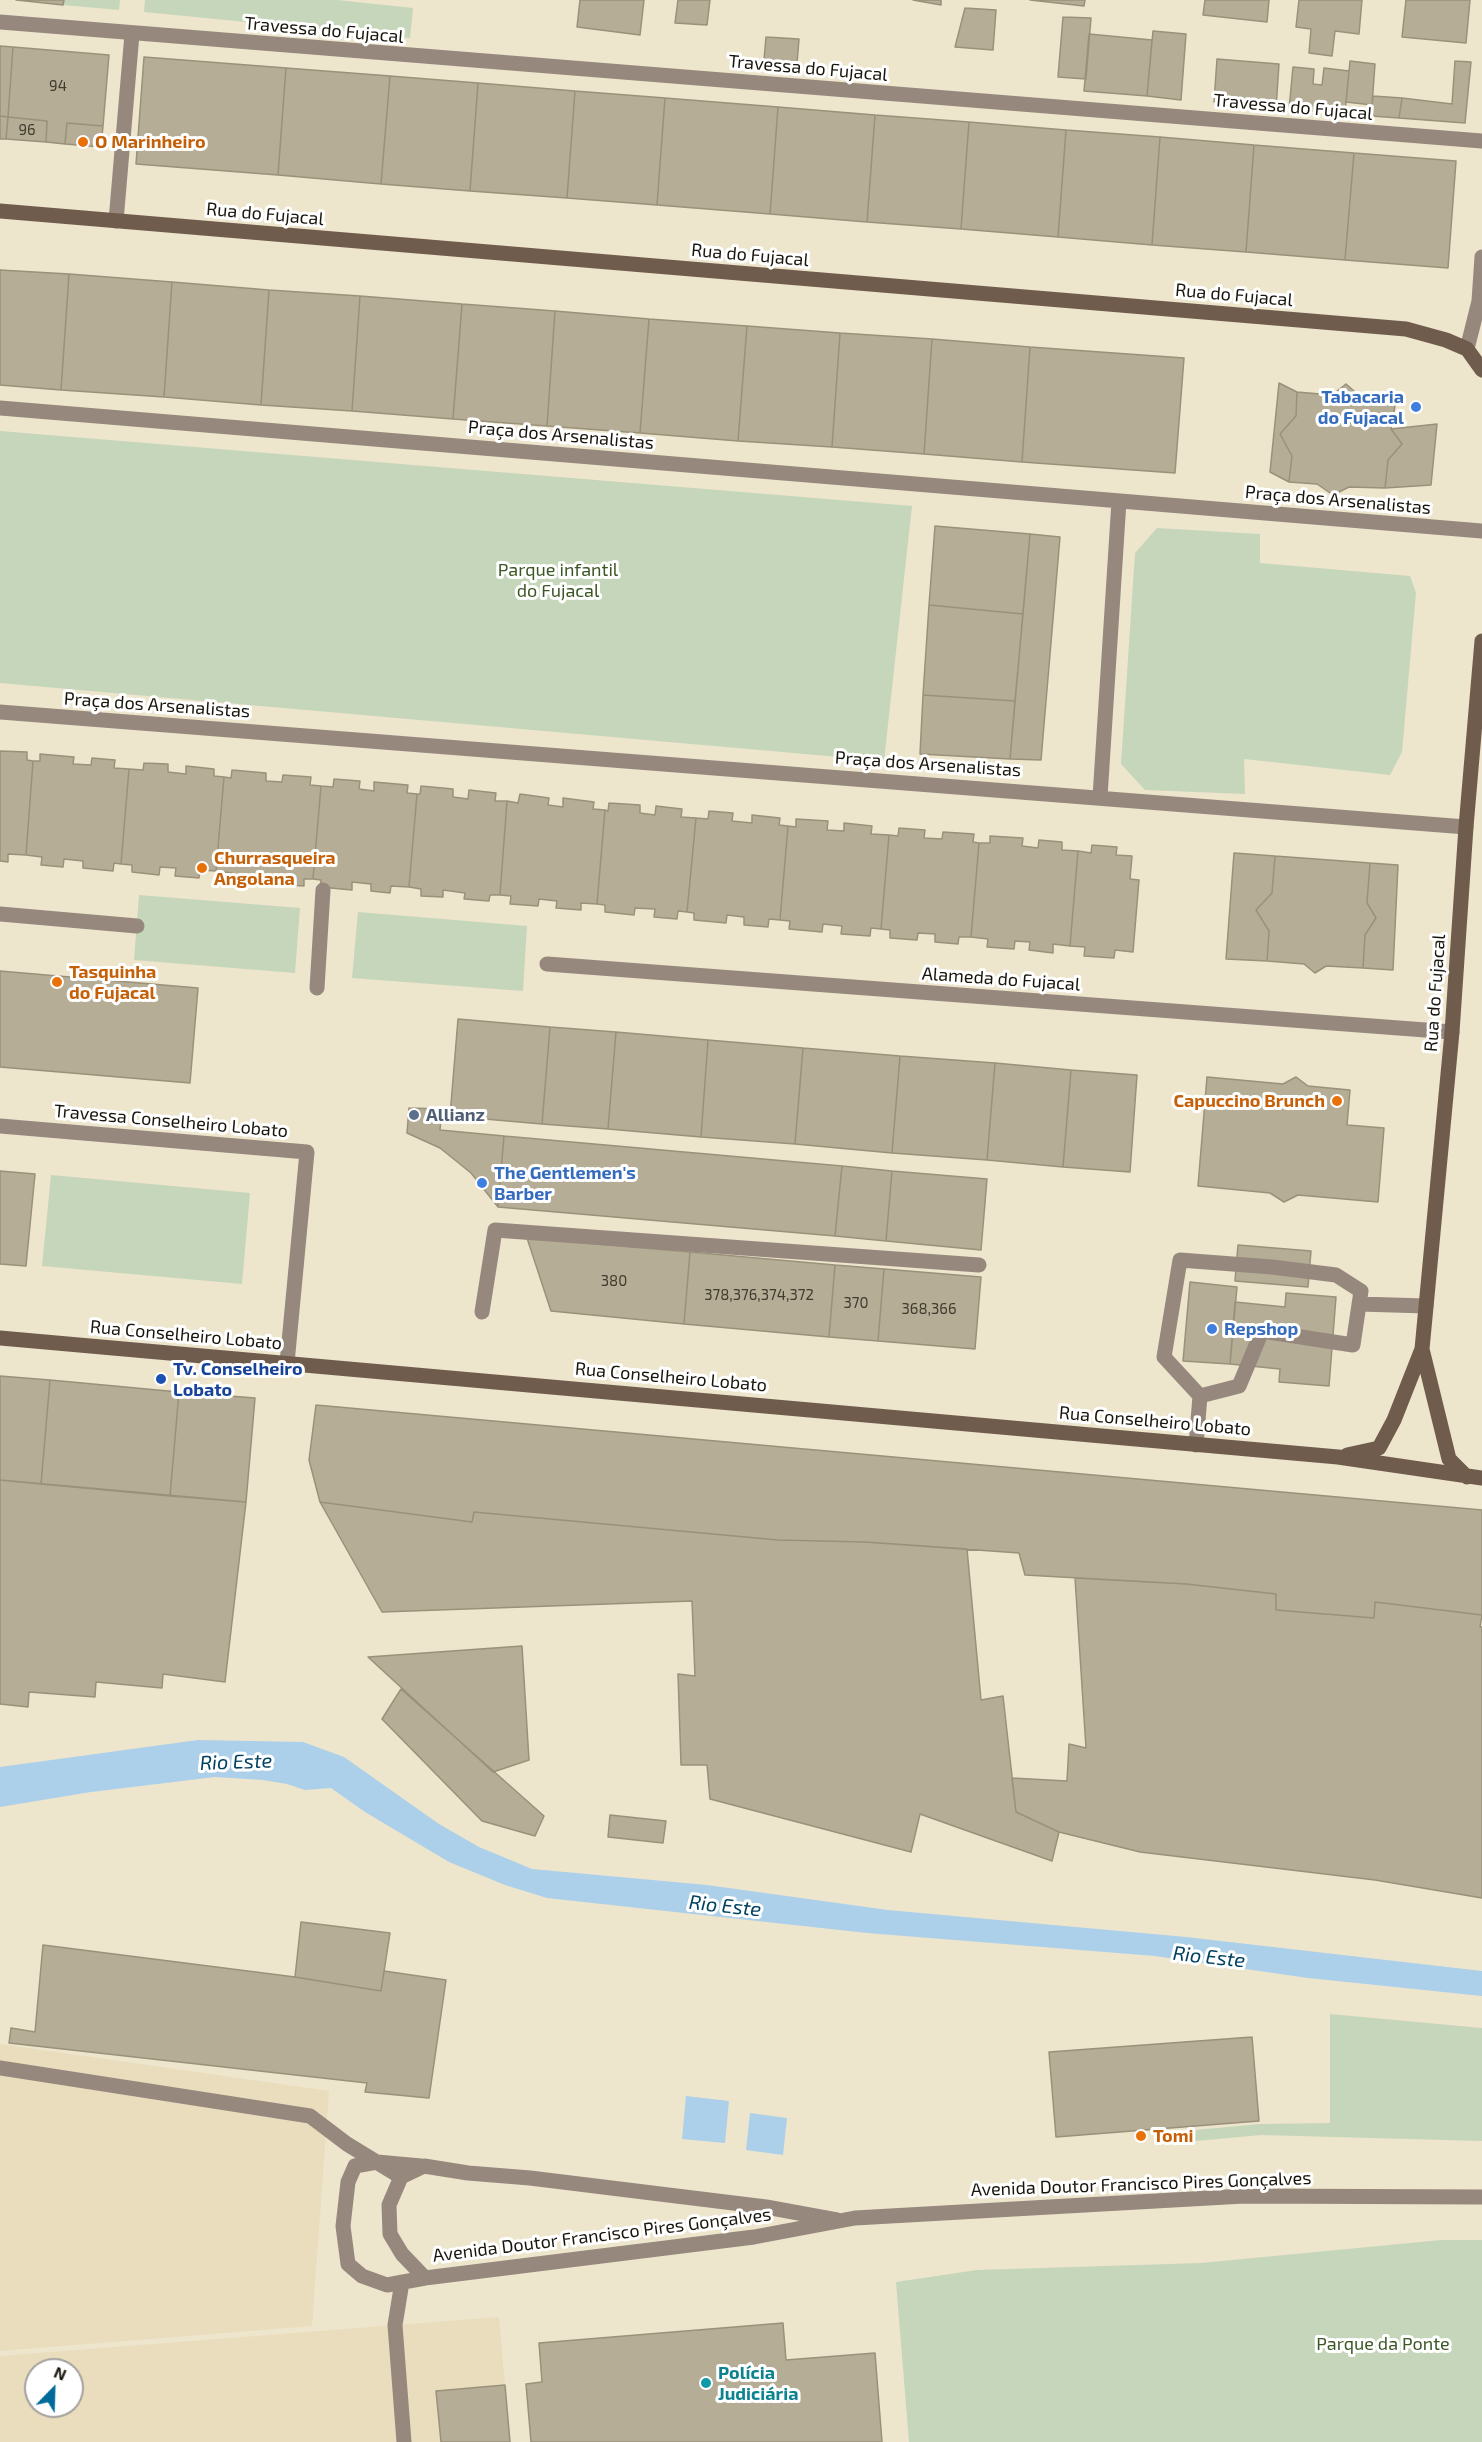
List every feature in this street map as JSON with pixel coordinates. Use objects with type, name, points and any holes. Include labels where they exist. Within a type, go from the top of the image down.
[{"type":"main road","name":"Rua do Fujacal","points":[[0,211],[1406,329],[1446,340],[1467,349]]},
{"type":"main road","points":[[1467,349],[1482,370]]},
{"type":"main road","name":"Rua do Fujacal","points":[[1422,1349],[1452,1032],[1482,641]]},
{"type":"main road","name":"Rua Conselheiro Lobato","points":[[0,1338],[1338,1457]]},
{"type":"main road","points":[[1338,1457],[1379,1448],[1394,1420],[1422,1349]]},
{"type":"main road","points":[[1422,1349],[1449,1459],[1474,1478]]},
{"type":"main road","points":[[1338,1457],[1474,1478]]},
{"type":"street","name":"Travessa do Fujacal","points":[[0,22],[1482,141]]},
{"type":"street","points":[[116,221],[132,34]]},
{"type":"street","points":[[1467,349],[1479,301],[1482,257]]},
{"type":"street","name":"Praça dos Arsenalistas","points":[[0,408],[1482,531]]},
{"type":"street","points":[[1100,797],[1119,501]]},
{"type":"street","name":"Praça dos Arsenalistas","points":[[0,712],[1466,827]]},
{"type":"street","points":[[317,988],[322,890]]},
{"type":"street","points":[[0,914],[137,926]]},
{"type":"street","name":"Alameda do Fujacal","points":[[547,964],[1452,1032]]},
{"type":"street","name":"Travessa Conselheiro Lobato","points":[[0,1126],[307,1152],[287,1363]]},
{"type":"street","points":[[482,1312],[495,1230],[979,1265]]},
{"type":"street","points":[[1196,1445],[1200,1396],[1164,1357],[1180,1260],[1272,1266],[1336,1275],[1360,1297],[1426,1306]]},
{"type":"street","points":[[1200,1396],[1239,1386],[1262,1331],[1353,1345],[1360,1297]]},
{"type":"street","points":[[0,2068],[310,2116],[347,2144],[401,2177],[424,2166]]},
{"type":"street","points":[[377,2162],[355,2166],[348,2182],[343,2226],[348,2264],[362,2276],[387,2285],[425,2278]]},
{"type":"street","name":"Avenida Doutor Francisco Pires Gonçalves","points":[[377,2162],[765,2207],[837,2220]]},
{"type":"street","name":"Avenida Doutor Francisco Pires Gonçalves","points":[[401,2177],[389,2205],[390,2234],[402,2254],[425,2278],[754,2237],[837,2220],[1244,2196],[1482,2197]]},
{"type":"street","points":[[402,2282],[395,2325],[404,2442]]},
{"type":"shaded area","points":[[0,2044],[329,2091],[312,2326],[0,2351]]},
{"type":"shaded area","points":[[499,2317],[510,2442],[0,2442],[0,2356]]},
{"type":"green space","points":[[64,0],[120,0],[119,10],[63,5]]},
{"type":"green space","points":[[145,0],[337,0],[413,8],[410,38],[144,12]]},
{"type":"green space","name":"Parque infantil do Fujacal","points":[[0,431],[912,506],[884,761],[0,683]]},
{"type":"green space","points":[[1157,528],[1260,534],[1260,563],[1410,576],[1416,593],[1402,752],[1390,775],[1244,759],[1245,794],[1145,790],[1121,764],[1135,553]]},
{"type":"green space","points":[[139,895],[300,908],[295,973],[134,960]]},
{"type":"green space","points":[[358,912],[527,926],[523,991],[352,978]]},
{"type":"green space","points":[[51,1175],[250,1193],[242,1284],[42,1266]]},
{"type":"green space","points":[[1330,2014],[1482,2028],[1482,2141],[1261,2135],[1164,2144],[1162,2133],[1260,2124],[1330,2123]]},
{"type":"green space","name":"Parque da Ponte","points":[[1441,2240],[1482,2240],[1482,2442],[909,2442],[896,2282],[977,2270],[1201,2263]]},
{"type":"water","name":"Rio Este","points":[[198,1740],[303,1742],[344,1757],[439,1824],[479,1847],[532,1869],[707,1885],[888,1910],[1186,1937],[1482,1971],[1482,1996],[1308,1978],[1155,1956],[867,1933],[547,1898],[505,1885],[449,1862],[365,1812],[331,1788],[305,1790],[263,1780],[215,1777],[91,1792],[0,1807],[0,1767]]},
{"type":"water","points":[[686,2096],[729,2101],[725,2143],[682,2139]]},
{"type":"water","points":[[750,2113],[787,2118],[783,2155],[746,2150]]},
{"type":"building","points":[[16,0],[64,0],[63,5]]},
{"type":"building","points":[[580,0],[644,0],[640,35],[577,27]]},
{"type":"building","points":[[678,0],[710,0],[707,25],[675,23]]},
{"type":"building","points":[[913,0],[941,0],[941,5]]},
{"type":"building","points":[[1030,0],[1085,0],[1084,6]]},
{"type":"building","points":[[1205,0],[1269,0],[1267,22],[1203,15]]},
{"type":"building","points":[[1299,0],[1362,0],[1359,34],[1335,31],[1332,56],[1309,53],[1311,29],[1296,27]]},
{"type":"building","points":[[1406,0],[1470,0],[1466,43],[1402,37]]},
{"type":"building","points":[[965,8],[996,10],[993,50],[955,47]]},
{"type":"building","points":[[1063,17],[1091,18],[1086,79],[1058,77]]},
{"type":"building","points":[[1153,31],[1186,34],[1181,100],[1147,96]]},
{"type":"building","points":[[1089,34],[1152,40],[1147,96],[1084,91]]},
{"type":"building","points":[[766,37],[799,39],[797,63],[764,60]]},
{"type":"building","points":[[0,46],[13,47],[8,117],[0,116]]},
{"type":"building","points":[[13,47],[109,55],[103,126],[67,123],[65,144],[46,142],[47,121],[8,117]]},
{"type":"building","points":[[144,57],[286,68],[278,175],[136,164]]},
{"type":"building","points":[[1217,59],[1279,64],[1276,108],[1214,102]]},
{"type":"building","points":[[1350,61],[1375,64],[1372,105],[1346,102]]},
{"type":"building","points":[[1455,61],[1471,62],[1465,123],[1399,118],[1402,98],[1452,104]]},
{"type":"building","points":[[1293,67],[1314,69],[1313,84],[1322,85],[1324,68],[1349,71],[1345,113],[1289,109]]},
{"type":"building","points":[[286,68],[390,76],[381,184],[278,175]]},
{"type":"building","points":[[390,76],[478,83],[470,191],[381,184]]},
{"type":"building","points":[[478,83],[575,91],[567,198],[470,191]]},
{"type":"building","points":[[575,91],[665,98],[657,205],[567,198]]},
{"type":"building","points":[[1373,96],[1402,98],[1399,118],[1371,116]]},
{"type":"building","points":[[665,98],[778,107],[770,214],[657,205]]},
{"type":"building","points":[[778,107],[875,115],[867,222],[770,214]]},
{"type":"building","points":[[875,115],[969,122],[961,229],[867,222]]},
{"type":"building","points":[[0,116],[8,117],[6,139],[0,139]]},
{"type":"building","points":[[8,117],[47,121],[46,142],[6,139]]},
{"type":"building","points":[[969,122],[1066,130],[1058,237],[961,229]]},
{"type":"building","points":[[67,123],[103,126],[101,147],[65,144]]},
{"type":"building","points":[[1066,130],[1160,137],[1152,245],[1058,237]]},
{"type":"building","points":[[1160,137],[1254,145],[1246,252],[1152,245]]},
{"type":"building","points":[[1254,145],[1354,153],[1345,260],[1246,252]]},
{"type":"building","points":[[1354,153],[1456,161],[1448,268],[1345,260]]},
{"type":"building","points":[[0,270],[69,274],[61,390],[0,385]]},
{"type":"building","points":[[69,274],[172,282],[164,397],[61,390]]},
{"type":"building","points":[[172,282],[269,290],[261,405],[164,397]]},
{"type":"building","points":[[269,290],[360,296],[352,411],[261,405]]},
{"type":"building","points":[[360,296],[462,304],[453,419],[352,411]]},
{"type":"building","points":[[462,304],[555,311],[547,426],[453,419]]},
{"type":"building","points":[[555,311],[649,319],[640,433],[547,426]]},
{"type":"building","points":[[649,319],[747,326],[738,441],[640,433]]},
{"type":"building","points":[[747,326],[840,333],[832,447],[738,441]]},
{"type":"building","points":[[840,333],[932,339],[924,454],[832,447]]},
{"type":"building","points":[[932,339],[1030,347],[1022,462],[924,454]]},
{"type":"building","points":[[1030,347],[1184,358],[1175,473],[1022,462]]},
{"type":"building","points":[[1279,383],[1297,392],[1296,416],[1280,434],[1292,456],[1289,482],[1270,472]]},
{"type":"building","points":[[1346,384],[1362,398],[1396,400],[1391,429],[1402,444],[1388,460],[1385,488],[1349,487],[1333,495],[1317,484],[1289,482],[1292,456],[1280,434],[1296,416],[1297,392],[1332,395]]},
{"type":"building","points":[[1437,424],[1431,485],[1385,488],[1388,460],[1402,444],[1391,429]]},
{"type":"building","points":[[935,526],[1030,534],[1023,614],[929,605]]},
{"type":"building","points":[[1030,534],[1060,537],[1041,760],[1010,759]]},
{"type":"building","points":[[929,605],[1023,614],[1015,701],[923,695]]},
{"type":"building","points":[[923,695],[1015,701],[1010,759],[920,754]]},
{"type":"building","points":[[0,751],[27,752],[27,760],[33,761],[26,855],[8,854],[8,862],[0,861]]},
{"type":"building","points":[[40,754],[74,757],[73,764],[91,765],[92,758],[115,760],[114,768],[129,769],[121,864],[114,863],[113,871],[83,868],[83,861],[64,859],[63,867],[41,865],[42,857],[26,855],[33,761],[40,761]]},
{"type":"building","points":[[144,763],[168,764],[168,772],[186,774],[186,766],[214,769],[214,776],[224,777],[216,871],[200,870],[199,878],[175,876],[176,868],[160,867],[159,875],[132,872],[132,865],[121,864],[129,769],[143,770]]},
{"type":"building","points":[[232,770],[266,773],[266,781],[282,782],[283,775],[311,777],[310,785],[321,786],[313,879],[304,879],[304,886],[272,884],[272,876],[253,875],[253,882],[231,880],[232,873],[216,871],[224,777],[231,778]]},
{"type":"building","points":[[334,779],[360,781],[359,789],[374,791],[374,782],[408,785],[407,793],[417,794],[409,887],[391,886],[390,893],[371,891],[371,884],[352,882],[352,890],[320,887],[321,880],[313,879],[321,786],[333,787]]},
{"type":"building","points":[[421,786],[453,789],[453,797],[468,799],[469,790],[496,793],[495,801],[507,801],[500,895],[490,895],[489,901],[464,899],[465,893],[443,890],[443,897],[421,896],[421,889],[409,887],[417,794],[420,794]]},
{"type":"building","points":[[520,794],[549,798],[548,805],[563,807],[563,798],[594,802],[593,809],[605,810],[597,904],[581,903],[581,910],[556,908],[557,901],[539,899],[538,906],[510,904],[511,896],[500,895],[507,801],[518,803]]},
{"type":"building","points":[[609,803],[640,805],[640,813],[655,815],[656,806],[682,809],[681,817],[696,818],[687,912],[678,911],[677,919],[654,917],[655,909],[635,908],[634,915],[605,912],[605,905],[597,904],[605,810],[608,811]]},
{"type":"building","points":[[709,811],[733,813],[732,821],[752,823],[752,815],[780,818],[779,825],[788,826],[780,920],[769,919],[768,927],[744,925],[744,917],[727,915],[726,923],[694,920],[694,913],[687,912],[696,818],[708,819]]},
{"type":"building","points":[[796,819],[828,821],[827,830],[844,831],[844,823],[872,826],[871,834],[889,835],[881,929],[871,928],[870,936],[841,934],[842,926],[823,924],[822,932],[789,929],[790,921],[780,920],[788,826],[796,827]]},
{"type":"building","points":[[899,828],[925,830],[924,838],[942,839],[943,832],[974,834],[973,842],[979,843],[971,937],[959,937],[958,944],[935,942],[935,934],[918,933],[917,940],[890,938],[890,930],[881,929],[889,835],[898,836]]},
{"type":"building","points":[[990,836],[1023,838],[1022,846],[1038,848],[1039,840],[1062,842],[1062,850],[1078,851],[1070,946],[1053,944],[1053,953],[1029,950],[1030,942],[1015,941],[1014,949],[987,947],[988,939],[971,937],[979,843],[990,843]]},
{"type":"building","points":[[1092,845],[1117,847],[1116,855],[1132,856],[1130,879],[1139,880],[1133,952],[1115,950],[1114,958],[1084,956],[1085,947],[1070,946],[1078,851],[1091,853]]},
{"type":"building","points":[[1234,853],[1275,856],[1272,893],[1256,910],[1269,931],[1267,961],[1226,959]]},
{"type":"building","points":[[1275,856],[1370,863],[1367,903],[1376,918],[1365,935],[1363,968],[1326,966],[1315,973],[1304,964],[1267,961],[1269,931],[1256,910],[1272,893]]},
{"type":"building","points":[[1370,863],[1398,865],[1393,970],[1363,968],[1365,935],[1376,918],[1367,903]]},
{"type":"building","points":[[0,971],[198,988],[190,1083],[0,1067]]},
{"type":"building","points":[[458,1019],[550,1027],[542,1124],[450,1116]]},
{"type":"building","points":[[550,1027],[616,1032],[608,1129],[542,1124]]},
{"type":"building","points":[[616,1032],[708,1040],[701,1137],[608,1129]]},
{"type":"building","points":[[708,1040],[803,1048],[795,1144],[701,1137]]},
{"type":"building","points":[[803,1048],[900,1056],[892,1153],[795,1144]]},
{"type":"building","points":[[900,1056],[995,1063],[987,1160],[892,1153]]},
{"type":"building","points":[[995,1063],[1071,1070],[1063,1167],[987,1160]]},
{"type":"building","points":[[1071,1070],[1137,1075],[1130,1172],[1063,1167]]},
{"type":"building","points":[[1207,1077],[1283,1084],[1296,1077],[1308,1086],[1350,1090],[1347,1125],[1384,1128],[1378,1202],[1298,1195],[1284,1202],[1270,1193],[1198,1186]]},
{"type":"building","points":[[409,1108],[442,1109],[440,1130],[504,1136],[498,1207],[471,1173],[440,1148],[407,1133]]},
{"type":"building","points":[[504,1136],[842,1166],[835,1236],[498,1207]]},
{"type":"building","points":[[842,1166],[892,1171],[886,1241],[835,1236]]},
{"type":"building","points":[[0,1171],[35,1174],[26,1266],[0,1264]]},
{"type":"building","points":[[892,1171],[987,1179],[981,1250],[886,1241]]},
{"type":"building","points":[[527,1238],[690,1252],[684,1324],[551,1311]]},
{"type":"building","points":[[1238,1245],[1311,1251],[1308,1287],[1235,1281]]},
{"type":"building","points":[[690,1252],[835,1265],[829,1337],[684,1324]]},
{"type":"building","points":[[835,1265],[884,1269],[878,1341],[829,1337]]},
{"type":"building","points":[[884,1269],[981,1277],[975,1349],[878,1341]]},
{"type":"building","points":[[1190,1282],[1237,1287],[1230,1364],[1183,1361]]},
{"type":"building","points":[[1286,1293],[1336,1297],[1329,1386],[1279,1382],[1280,1369],[1230,1364],[1235,1302],[1285,1307]]},
{"type":"building","points":[[0,1376],[50,1380],[41,1484],[0,1480]]},
{"type":"building","points":[[50,1380],[179,1392],[170,1496],[41,1484]]},
{"type":"building","points":[[179,1392],[255,1398],[246,1502],[170,1496]]},
{"type":"building","points":[[316,1405],[1482,1510],[1482,1615],[1375,1602],[1374,1618],[1276,1610],[1276,1594],[1186,1584],[1025,1575],[1019,1553],[865,1542],[778,1540],[474,1512],[472,1522],[320,1502],[309,1460]]},
{"type":"building","points":[[0,1480],[246,1502],[225,1682],[163,1674],[162,1688],[96,1682],[95,1697],[29,1692],[28,1707],[0,1704]]},
{"type":"building","points":[[320,1502],[472,1522],[474,1512],[778,1540],[865,1542],[967,1549],[981,1700],[1003,1696],[1016,1812],[1059,1832],[1052,1861],[920,1814],[911,1852],[710,1799],[707,1765],[681,1765],[678,1674],[695,1676],[692,1601],[382,1612]]},
{"type":"building","points":[[1075,1578],[1186,1584],[1276,1594],[1276,1610],[1374,1618],[1375,1602],[1482,1615],[1480,1627],[1482,1627],[1482,1898],[1375,1880],[1140,1852],[1059,1832],[1016,1812],[1012,1778],[1067,1781],[1069,1744],[1086,1748]]},
{"type":"building","points":[[522,1646],[529,1760],[493,1772],[368,1657]]},
{"type":"building","points":[[401,1689],[544,1816],[535,1836],[482,1821],[382,1719]]},
{"type":"building","points":[[610,1815],[666,1821],[663,1843],[608,1837]]},
{"type":"building","points":[[301,1922],[390,1933],[381,1991],[295,1977]]},
{"type":"building","points":[[43,1945],[295,1977],[381,1991],[384,1971],[446,1980],[429,2098],[365,2092],[367,2083],[9,2043],[11,2028],[35,2032]]},
{"type":"building","points":[[1252,2037],[1259,2121],[1056,2137],[1049,2052]]},
{"type":"building","name":"Polícia Judiciária","points":[[783,2323],[786,2360],[875,2353],[882,2442],[531,2442],[526,2384],[542,2382],[539,2343]]},
{"type":"building","points":[[505,2385],[510,2442],[441,2442],[436,2391]]},
{"type":"place","name":"O Marinheiro","points":[[83,142]]},
{"type":"place","name":"Tabacaria do Fujacal","points":[[1416,407]]},
{"type":"place","name":"Churrasqueira Angolana","points":[[202,868]]},
{"type":"place","name":"Tasquinha do Fujacal","points":[[57,982]]},
{"type":"place","name":"Capuccino Brunch","points":[[1337,1101]]},
{"type":"place","name":"Allianz","points":[[414,1115]]},
{"type":"place","name":"The Gentlemen's Barber","points":[[482,1183]]},
{"type":"place","name":"Repshop","points":[[1212,1329]]},
{"type":"place","name":"Tv. Conselheiro Lobato","points":[[161,1379]]},
{"type":"place","name":"Tomi","points":[[1141,2136]]},
{"type":"place","name":"Polícia Judiciária","points":[[706,2383]]}]
